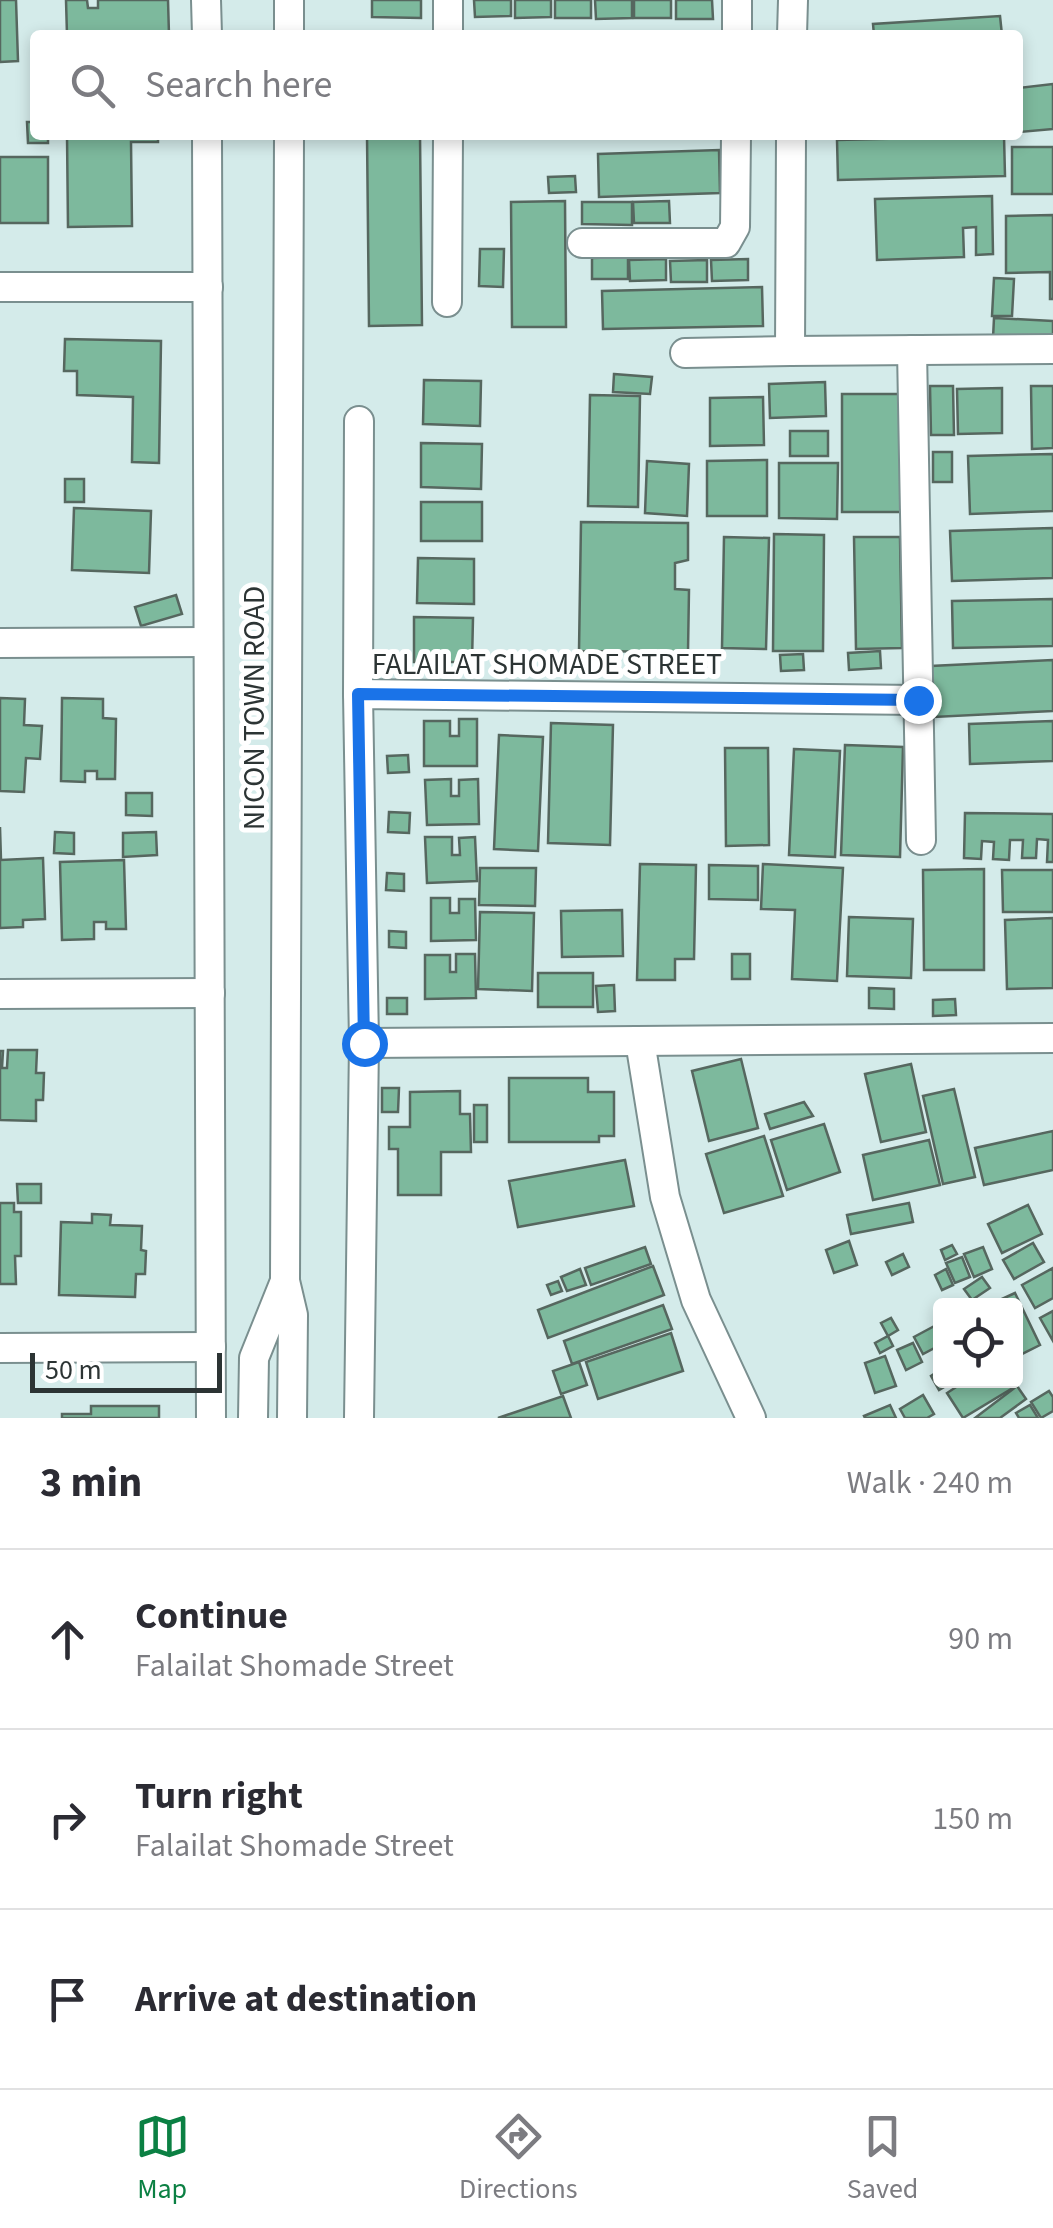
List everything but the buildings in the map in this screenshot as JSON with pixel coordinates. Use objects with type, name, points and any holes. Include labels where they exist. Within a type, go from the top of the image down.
[{"type":"street","points":[[206,0],[207,30]]},
{"type":"street","points":[[289,30],[290,0]]},
{"type":"street","points":[[448,0],[448,30]]},
{"type":"street","points":[[736,0],[737,30]]},
{"type":"street","points":[[792,0],[792,30]]},
{"type":"street","points":[[207,140],[211,1418]]},
{"type":"street","name":"NICON TOWN ROAD","points":[[289,140],[285,1281],[293,1315],[292,1418]]},
{"type":"street","points":[[448,140],[448,302]]},
{"type":"street","points":[[582,242],[726,242],[735,227],[736,140]]},
{"type":"street","points":[[790,351],[791,140]]},
{"type":"street","points":[[0,287],[208,287]]},
{"type":"street","points":[[685,353],[1053,349]]},
{"type":"street","points":[[912,350],[921,840]]},
{"type":"street","points":[[358,694],[359,421]]},
{"type":"street","points":[[0,643],[208,642]]},
{"type":"street","name":"FALAILAT SHOMADE STREET","points":[[359,1418],[364,1043],[358,694],[918,700]]},
{"type":"street","points":[[0,994],[210,993]]},
{"type":"street","points":[[364,1043],[1053,1038]]},
{"type":"street","points":[[640,1040],[665,1197],[696,1300],[751,1418]]},
{"type":"street","name":"NICON TOWN ROAD","points":[[254,1418],[254,1358],[285,1281]]},
{"type":"street","points":[[0,1348],[210,1348]]},
{"type":"street","points":[[254,1358],[293,1358]]},
{"type":"route","points":[[364,1043],[358,694],[918,700]]}]
